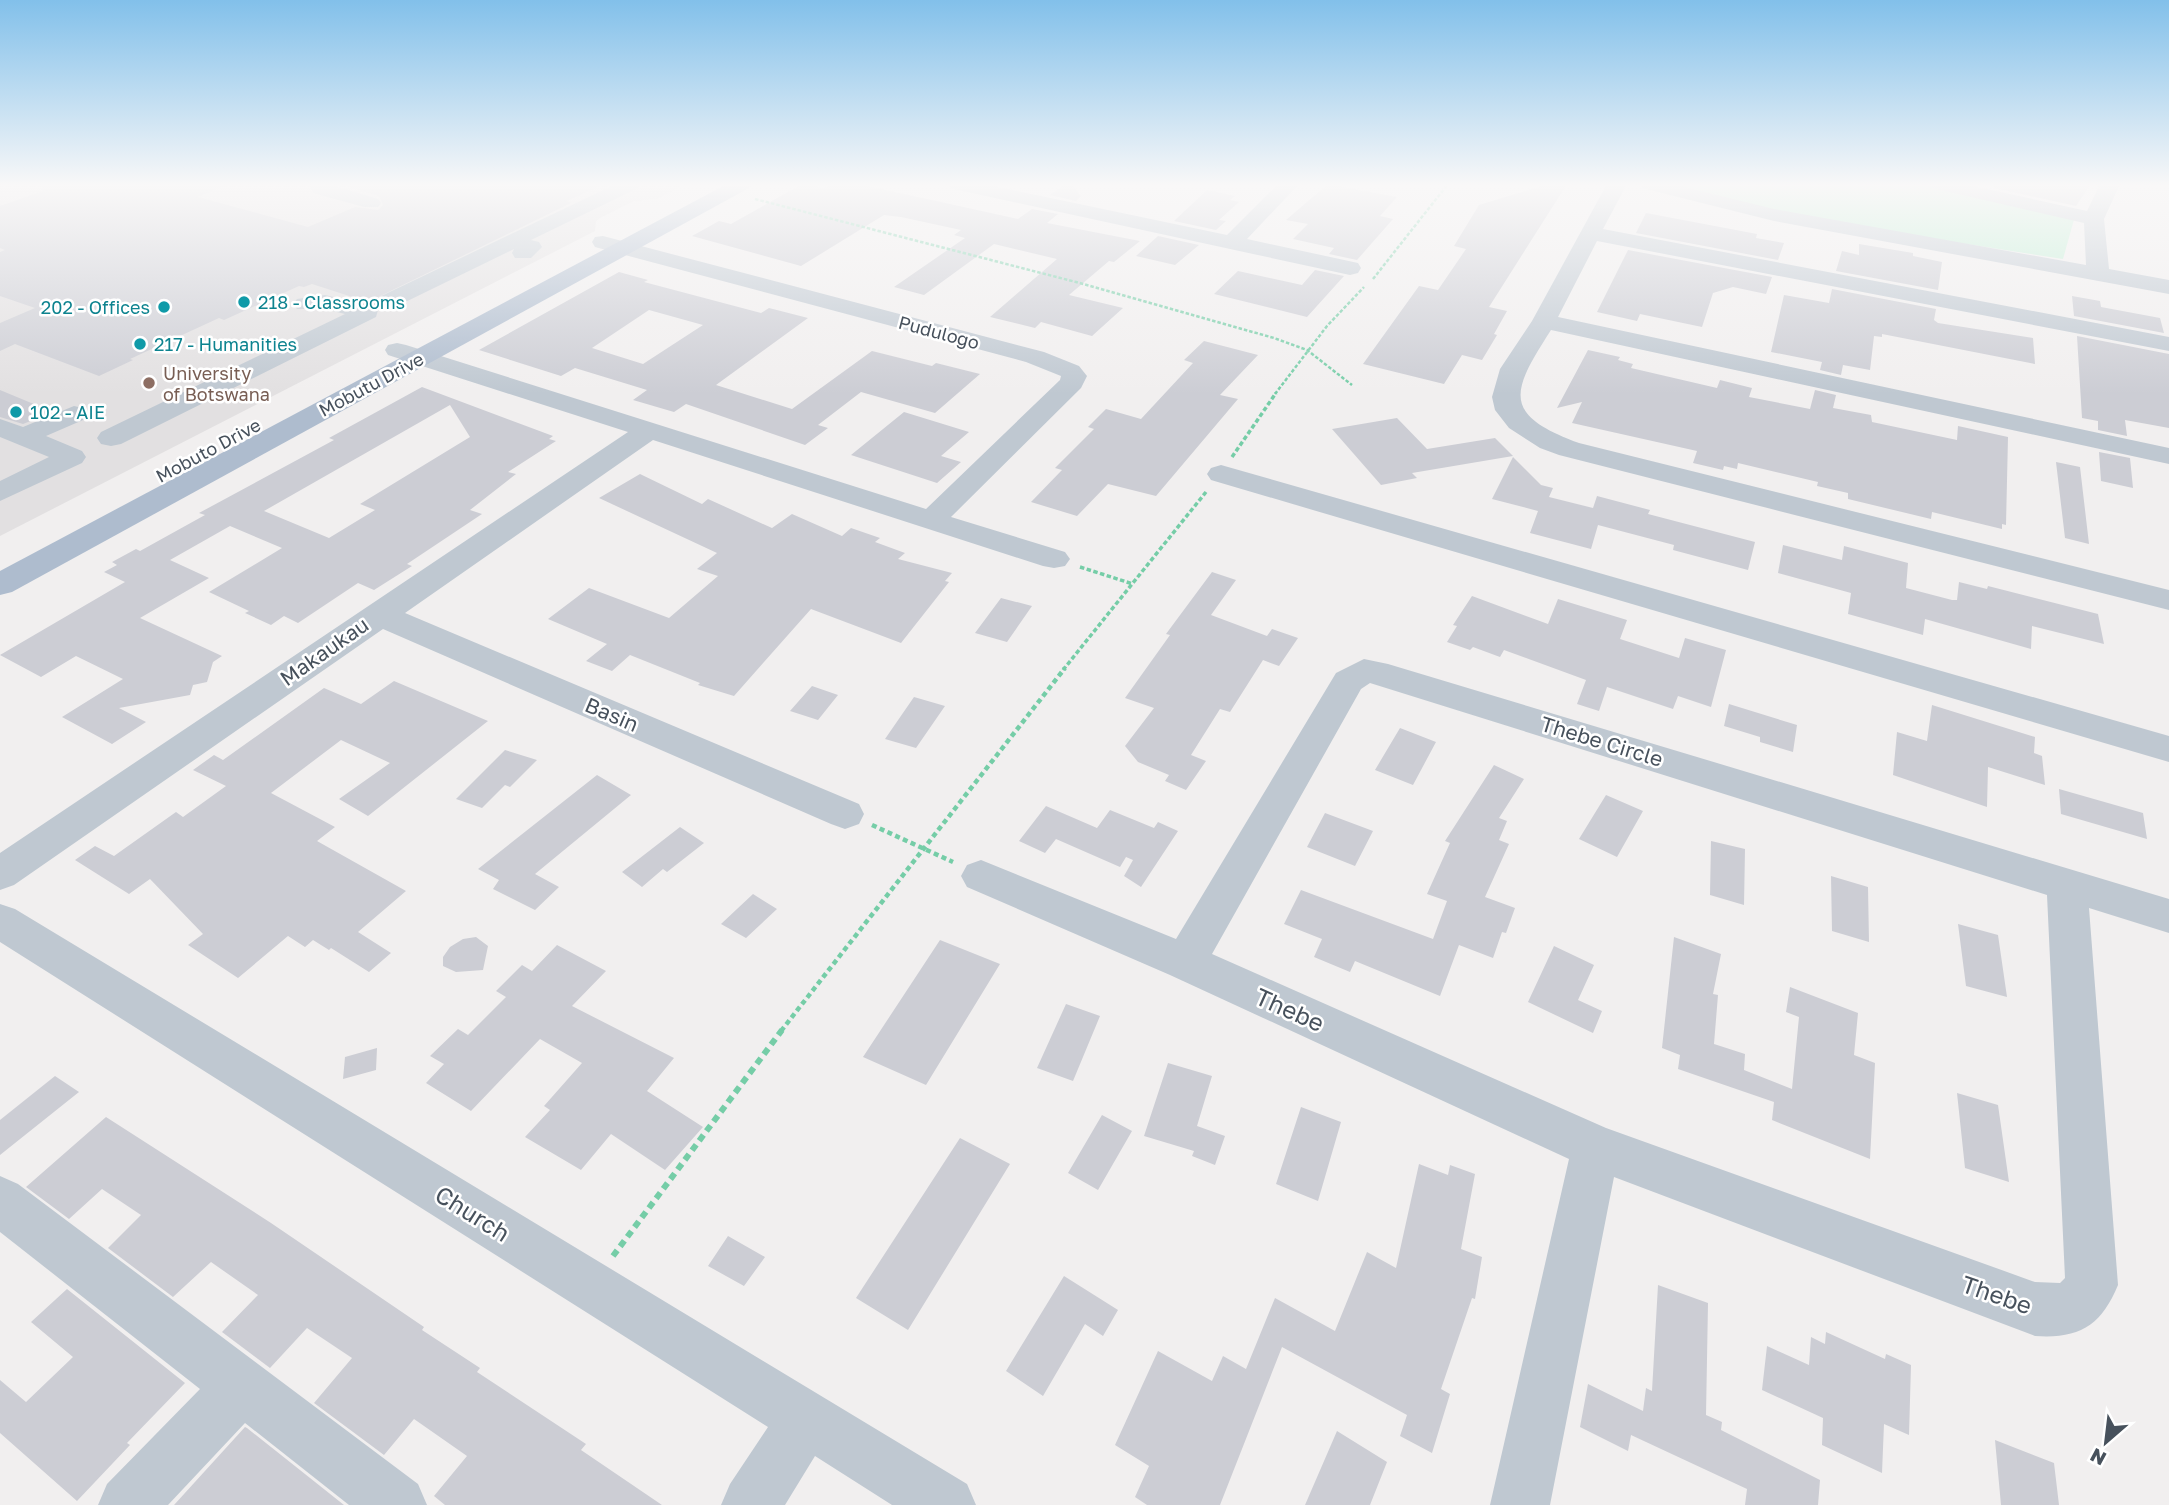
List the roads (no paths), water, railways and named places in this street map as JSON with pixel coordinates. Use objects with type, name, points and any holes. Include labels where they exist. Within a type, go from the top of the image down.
[{"type":"main road","name":"Mobutu Drive","points":[[0,585],[409,354],[595,254]]},
{"type":"main road","name":"Mobuto Drive","points":[[0,559],[409,354]]},
{"type":"street","points":[[398,307],[504,254]]},
{"type":"street","name":"Pudulogo","points":[[690,254],[1035,357],[1070,371],[1074,376],[1072,383],[930,521]]},
{"type":"street","points":[[1288,254],[1350,268]]},
{"type":"street","points":[[1578,254],[1544,321],[1513,369],[1505,397],[1508,410],[1519,422],[1550,442],[2169,600]]},
{"type":"street","points":[[1700,254],[2169,344]]},
{"type":"street","points":[[1989,254],[2169,287]]},
{"type":"street","points":[[2097,254],[2098,274]]},
{"type":"street","points":[[72,457],[98,432],[368,312],[321,306]]},
{"type":"street","points":[[1544,321],[2169,456]]},
{"type":"street","points":[[409,354],[1054,559]]},
{"type":"street","name":"Makaukau","points":[[0,874],[650,430]]},
{"type":"street","points":[[21,436],[98,432]]},
{"type":"street","points":[[1221,474],[2169,748]]},
{"type":"street","name":"Basin","points":[[378,614],[845,814]]},
{"type":"street","name":"Thebe Circle","points":[[1185,962],[1348,681],[1364,671],[1376,672],[2169,916]]},
{"type":"street","name":"Thebe","points":[[981,876],[1185,962],[1596,1147],[2035,1310],[2062,1311],[2082,1302],[2092,1285],[2067,883]]},
{"type":"street","name":"Church","points":[[0,921],[946,1505]]},
{"type":"street","points":[[1520,1505],[1596,1147]]},
{"type":"street","points":[[0,1200],[397,1505]]},
{"type":"street","points":[[128,1505],[242,1386]]},
{"type":"lane","points":[[21,436],[72,457]]},
{"type":"lane","points":[[0,492],[72,457]]},
{"type":"lane","points":[[751,1505],[806,1419]]},
{"type":"place","name":"218 - Classrooms","points":[[244,302]]},
{"type":"place","name":"202 - Offices","points":[[164,307]]},
{"type":"place","name":"217 - Humanities","points":[[140,344]]},
{"type":"place","name":"University of Botswana","points":[[149,383]]},
{"type":"place","name":"102 - AIE","points":[[16,412]]}]
